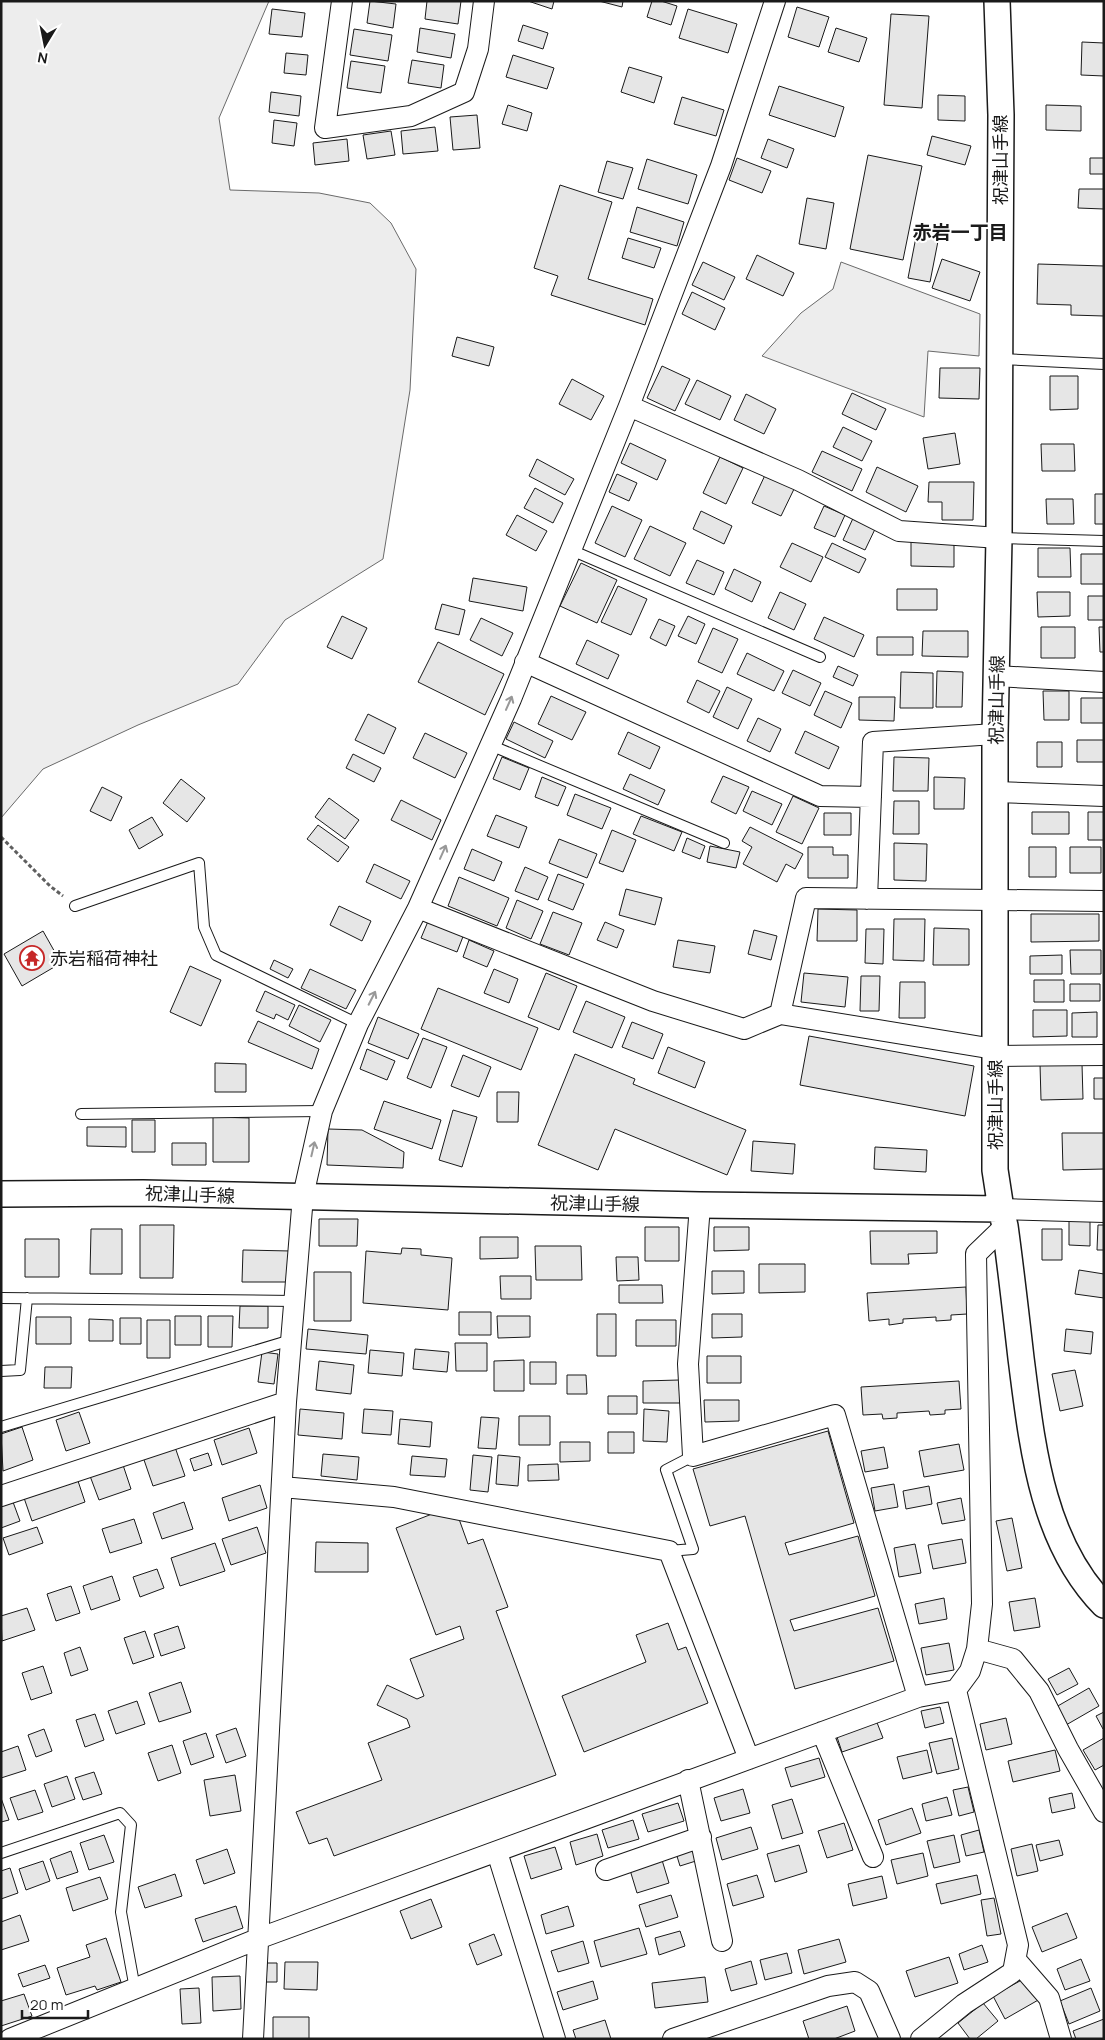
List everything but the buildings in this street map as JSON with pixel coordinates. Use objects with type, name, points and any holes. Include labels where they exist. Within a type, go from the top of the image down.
[{"type":"street","points":[[342,1],[325,128],[411,116],[464,92],[478,49],[484,1]]},
{"type":"street","points":[[253,2039],[260,1938],[275,1585],[286,1402],[303,1196],[322,1111],[358,1024],[418,908],[490,745],[571,550],[629,406],[721,166],[775,1]]},
{"type":"street","name":"祝津山手線","points":[[1,1194],[142,1193],[700,1205],[1003,1218],[995,1170],[994,1052],[995,734],[1000,359],[1000,115],[997,1]]},
{"type":"street","points":[[629,406],[798,480],[899,531],[999,538]]},
{"type":"street","points":[[525,662],[820,796],[870,797]]},
{"type":"street","points":[[996,676],[1104,682]]},
{"type":"street","points":[[867,899],[872,742],[995,734]]},
{"type":"street","points":[[995,792],[1104,796]]},
{"type":"street","points":[[780,1014],[806,898],[1104,901]]},
{"type":"street","points":[[418,908],[654,1000],[744,1029],[780,1014],[994,1052],[1104,1056]]},
{"type":"street","points":[[700,1205],[688,1364],[693,1456],[836,1415],[918,1697]]},
{"type":"street","points":[[10,2039],[260,1938],[688,1780],[918,1697],[956,1690],[970,1671],[977,1649],[982,1604],[976,1254],[1003,1218],[1104,1212]]},
{"type":"street","points":[[1003,1218],[1027,1403],[1042,1490],[1066,1553],[1093,1594],[1104,1605]]},
{"type":"street","points":[[1,1496],[286,1402]]},
{"type":"street","points":[[282,1487],[394,1497],[669,1551],[749,1758]]},
{"type":"street","points":[[977,1649],[1014,1659],[1039,1691],[1068,1749],[1104,1812]]},
{"type":"street","points":[[920,2039],[964,2004],[1013,1972],[1018,1945],[956,1690]]},
{"type":"street","points":[[822,1732],[874,1857]]},
{"type":"street","points":[[688,1780],[722,1941]]},
{"type":"street","points":[[606,1870],[701,1836]]},
{"type":"street","points":[[497,1852],[555,2039]]},
{"type":"street","points":[[1016,1960],[1049,1998],[1061,2039]]},
{"type":"street","points":[[673,2039],[828,1986],[855,1982],[869,1991],[890,2039]]},
{"type":"lane","points":[[1000,359],[1104,364]]},
{"type":"lane","points":[[999,538],[1104,541]]},
{"type":"lane","points":[[571,550],[820,656]]},
{"type":"lane","points":[[490,745],[724,843]]},
{"type":"lane","points":[[75,906],[198,863],[204,927],[216,954],[358,1024]]},
{"type":"lane","points":[[81,1114],[322,1111]]},
{"type":"lane","points":[[1,1298],[294,1301]]},
{"type":"lane","points":[[1,1371],[20,1370],[27,1298]]},
{"type":"lane","points":[[1,1427],[291,1340]]},
{"type":"lane","points":[[669,1551],[692,1549],[666,1470],[693,1456]]},
{"type":"lane","points":[[1,1853],[120,1813],[131,1825],[121,1912],[135,1989]]},
{"type":"path","points":[[1,837],[50,886],[75,906]]},
{"type":"shaded area","points":[[1,1],[269,1],[219,118],[230,190],[319,193],[370,203],[391,223],[416,269],[410,390],[383,559],[285,620],[238,684],[138,725],[43,769],[1,818]]},
{"type":"shaded area","points":[[841,262],[980,314],[979,356],[928,351],[924,417],[762,356],[801,313],[833,289]]},
{"type":"place","name":"赤岩稲荷神社","points":[[32,958]]},
{"type":"district","name":"赤岩一丁目","points":[[960,232]]}]
